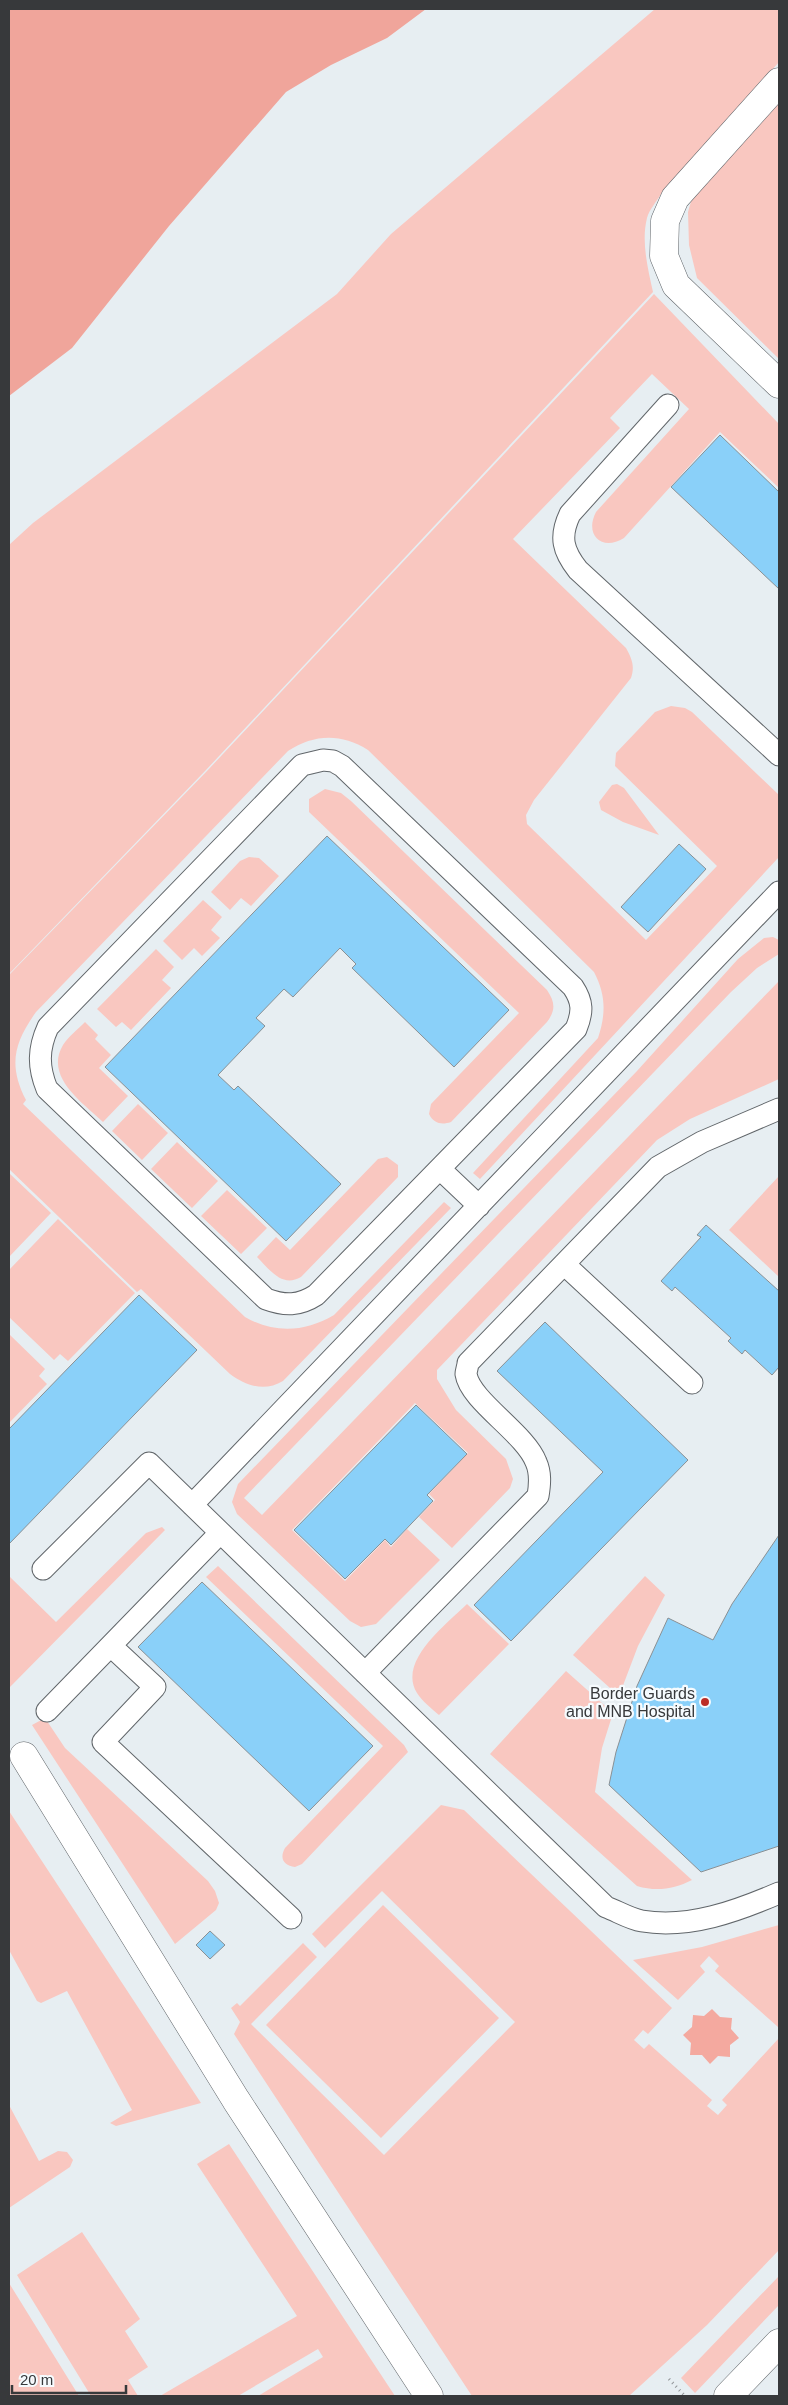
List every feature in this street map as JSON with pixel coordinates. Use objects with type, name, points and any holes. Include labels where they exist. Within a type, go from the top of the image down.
[{"type":"street","points":[[779,82],[675,198],[665,221],[664,256],[676,285],[779,384]]},
{"type":"street","points":[[24,1756],[236,2100],[429,2396]]},
{"type":"street","points":[[728,2396],[779,2343]]},
{"type":"lane","points":[[668,405],[570,514],[564,527],[562,541],[567,556],[578,570],[779,755]]},
{"type":"lane","points":[[312,761],[333,761],[342,766],[573,987],[579,996],[582,1006],[581,1017],[576,1028],[440,1169],[316,1295],[306,1302],[279,1304],[266,1299],[47,1089],[41,1075],[39,1057],[48,1027],[302,765],[312,761]]},
{"type":"lane","points":[[192,1505],[778,896]]},
{"type":"lane","points":[[365,1673],[538,1496],[540,1480],[537,1462],[528,1447],[474,1390],[466,1374],[468,1363],[658,1167],[702,1142],[779,1109]]},
{"type":"lane","points":[[440,1169],[479,1206]]},
{"type":"lane","points":[[564,1264],[692,1383]]},
{"type":"lane","points":[[43,1569],[149,1463],[606,1907],[640,1921],[667,1924],[702,1920],[751,1906],[779,1893]]},
{"type":"lane","points":[[47,1711],[220,1532]]},
{"type":"lane","points":[[111,1646],[155,1687],[103,1742],[291,1918]]},
{"type":"path","points":[[670,2379],[685,2396]]},
{"type":"shaded area","points":[[9,9],[426,9],[387,38],[331,65],[286,92],[169,226],[72,348],[9,396]]},
{"type":"shaded area","points":[[655,9],[779,9],[779,62],[661,194],[649,212],[645,227],[645,246],[653,292],[206,770],[9,974],[9,545],[33,523],[337,294],[391,234]]},
{"type":"shaded area","points":[[779,99],[779,359],[697,278],[689,245],[688,212],[692,198]]},
{"type":"shaded area","points":[[654,294],[779,424],[779,488],[720,432],[624,538],[609,543],[597,539],[592,528],[596,512],[689,409],[652,374],[610,418],[620,428],[513,539],[626,648],[633,666],[631,678],[534,800],[526,815],[527,824],[646,940],[717,866],[615,766],[616,753],[655,712],[671,706],[685,708],[692,712],[779,795],[779,857],[480,1179],[473,1173],[598,1038],[604,1005],[601,989],[594,972],[368,750],[358,744],[338,738],[308,741],[288,751],[36,1012],[18,1044],[15,1065],[20,1087],[26,1100],[23,1104],[245,1317],[256,1322],[267,1326],[290,1329],[312,1325],[334,1315],[444,1202],[451,1208],[283,1381],[263,1387],[242,1382],[230,1374],[141,1289],[137,1292],[9,1169],[9,975],[207,771]]},
{"type":"shaded area","points":[[617,784],[624,788],[659,835],[623,822],[601,810],[599,802],[612,785]]},
{"type":"shaded area","points":[[325,789],[341,793],[351,801],[547,990],[552,998],[553,1010],[547,1022],[451,1122],[441,1123],[433,1120],[429,1114],[431,1104],[519,1013],[309,812],[309,799]]},
{"type":"shaded area","points":[[249,857],[259,858],[279,876],[251,906],[241,898],[230,910],[211,892],[240,861]]},
{"type":"shaded area","points":[[203,900],[222,917],[211,930],[220,938],[202,956],[194,948],[182,960],[163,941]]},
{"type":"shaded area","points":[[773,937],[779,940],[779,954],[757,968],[731,992],[244,1498],[262,1515],[779,981],[779,1079],[690,1119],[657,1140],[437,1370],[437,1379],[456,1410],[506,1459],[513,1479],[510,1488],[452,1548],[419,1517],[435,1500],[429,1494],[468,1453],[415,1403],[292,1530],[345,1581],[385,1540],[391,1547],[407,1529],[440,1560],[376,1624],[361,1627],[350,1621],[237,1514],[232,1502],[238,1484],[637,1071],[738,959],[764,938]]},
{"type":"shaded area","points":[[156,949],[174,967],[162,980],[171,988],[131,1030],[122,1022],[116,1027],[97,1009]]},
{"type":"shaded area","points":[[85,1022],[98,1035],[95,1039],[111,1055],[99,1068],[128,1096],[103,1122],[68,1088],[58,1068],[58,1057],[63,1045]]},
{"type":"shaded area","points":[[138,1104],[168,1133],[142,1160],[112,1131]]},
{"type":"shaded area","points":[[177,1142],[218,1181],[192,1208],[151,1169]]},
{"type":"shaded area","points":[[387,1157],[398,1165],[398,1177],[301,1277],[294,1280],[282,1279],[257,1257],[276,1237],[290,1250],[378,1159]]},
{"type":"shaded area","points":[[9,1173],[51,1213],[9,1257]]},
{"type":"shaded area","points":[[779,1176],[779,1277],[729,1230]]},
{"type":"shaded area","points":[[227,1190],[267,1228],[241,1254],[201,1216]]},
{"type":"shaded area","points":[[58,1219],[135,1293],[68,1361],[60,1354],[54,1360],[9,1317],[9,1270]]},
{"type":"shaded area","points":[[9,1334],[45,1369],[39,1376],[47,1384],[9,1423]]},
{"type":"shaded area","points":[[162,1527],[165,1530],[9,1688],[9,1576],[56,1622],[146,1533]]},
{"type":"shaded area","points":[[218,1566],[404,1745],[408,1752],[302,1864],[295,1867],[285,1863],[282,1855],[285,1848],[383,1746],[206,1577]]},
{"type":"shaded area","points":[[645,1576],[665,1595],[638,1646],[619,1696],[573,1655]]},
{"type":"shaded area","points":[[467,1604],[509,1644],[439,1715],[417,1693],[413,1681],[414,1668],[427,1644]]},
{"type":"shaded area","points":[[566,1671],[613,1713],[602,1748],[595,1792],[692,1880],[679,1886],[665,1889],[637,1886],[490,1754]]},
{"type":"shaded area","points":[[45,1718],[65,1748],[208,1881],[215,1891],[219,1903],[216,1910],[175,1944],[32,1725]]},
{"type":"shaded area","points":[[441,1805],[464,1810],[672,2008],[648,2034],[643,2030],[634,2040],[644,2049],[649,2044],[712,2100],[707,2106],[718,2115],[727,2105],[722,2100],[779,2038],[779,2250],[707,2325],[629,2396],[472,2396],[234,2034],[240,2022],[231,2008],[237,2003],[240,2006],[303,1943],[317,1957],[251,2024],[384,2155],[515,2022],[382,1891],[325,1948],[312,1934]]},
{"type":"shaded area","points":[[9,1811],[201,2103],[116,2126],[110,2123],[132,2110],[67,1991],[41,2003],[37,2001],[9,1950]]},
{"type":"shaded area","points":[[383,1905],[499,2018],[381,2138],[266,2025]]},
{"type":"shaded area","points":[[779,1925],[778,2027],[715,1971],[719,1966],[709,1956],[700,1966],[705,1972],[678,2000],[633,1960],[702,1947]]},
{"type":"shaded area","points":[[712,2009],[720,2017],[732,2018],[731,2029],[739,2038],[730,2045],[730,2057],[718,2056],[710,2064],[702,2055],[690,2055],[691,2043],[683,2035],[692,2027],[693,2015],[704,2016]]},
{"type":"shaded area","points":[[9,2105],[39,2161],[58,2151],[67,2152],[73,2160],[70,2167],[9,2208]]},
{"type":"shaded area","points":[[229,2144],[395,2396],[258,2396],[323,2357],[318,2349],[238,2396],[160,2396],[297,2316],[197,2164]]},
{"type":"shaded area","points":[[82,2232],[140,2319],[125,2331],[148,2367],[128,2380],[138,2396],[91,2396],[17,2275]]},
{"type":"shaded area","points":[[779,2276],[779,2305],[695,2393],[681,2378]]},
{"type":"shaded area","points":[[9,2283],[79,2396],[9,2396]]},
{"type":"building","points":[[720,435],[779,492],[779,589],[671,487]]},
{"type":"building","points":[[327,836],[509,1010],[454,1067],[352,968],[356,964],[340,948],[293,997],[284,989],[256,1018],[265,1026],[218,1075],[234,1090],[238,1086],[341,1184],[286,1241],[105,1067]]},
{"type":"building","points":[[679,844],[706,869],[648,932],[621,907]]},
{"type":"building","points":[[706,1225],[779,1291],[779,1367],[772,1375],[745,1350],[742,1354],[728,1341],[731,1338],[675,1287],[672,1291],[661,1281],[701,1237],[697,1235]]},
{"type":"building","points":[[139,1295],[197,1350],[9,1544],[9,1429]]},
{"type":"building","points":[[545,1322],[688,1460],[511,1641],[474,1605],[603,1472],[497,1371]]},
{"type":"building","points":[[416,1405],[467,1454],[427,1495],[433,1501],[391,1545],[385,1539],[345,1579],[294,1530]]},
{"type":"building","name":"Border Guards and MNB Hospital","points":[[779,1535],[779,1846],[701,1872],[609,1785],[616,1752],[637,1686],[668,1618],[713,1640],[732,1604]]},
{"type":"building","points":[[202,1582],[373,1746],[309,1811],[138,1647]]},
{"type":"building","points":[[210,1931],[225,1945],[210,1959],[196,1945]]},
{"type":"place","name":"Border Guards and MNB Hospital","points":[[705,1702]]}]
